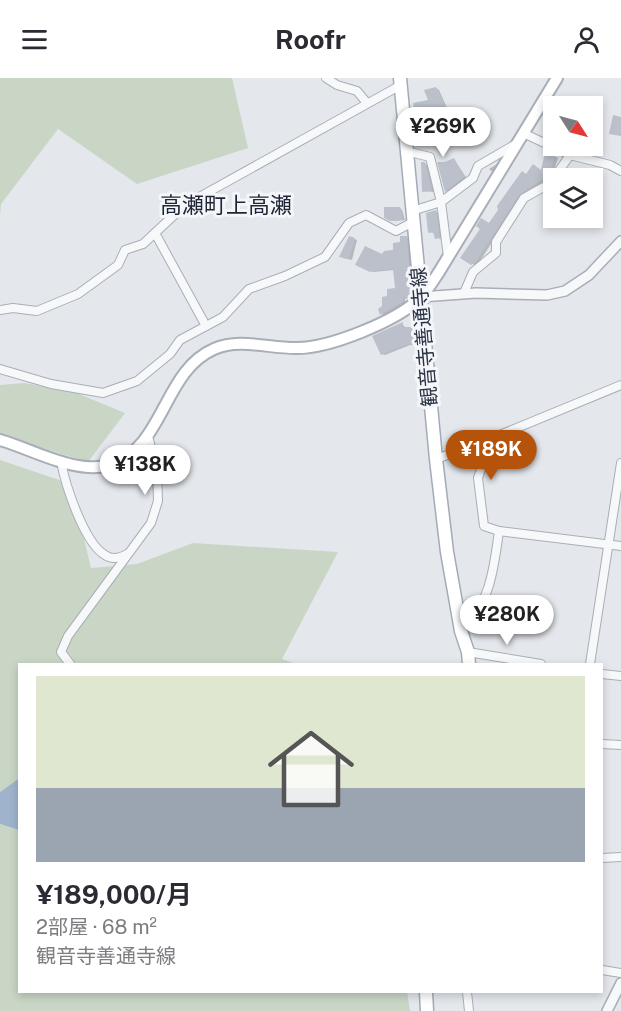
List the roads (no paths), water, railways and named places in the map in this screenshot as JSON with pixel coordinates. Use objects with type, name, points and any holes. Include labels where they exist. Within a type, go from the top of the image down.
[{"type":"main road","points":[[0,440],[61,461],[91,467],[108,466],[134,452],[148,436],[190,366],[202,355],[215,348],[232,344],[316,347],[345,338],[402,312],[421,297],[448,257],[557,78]]},
{"type":"main road","name":"観音寺善通寺線","points":[[400,81],[436,459],[447,552],[468,658]]},
{"type":"main road","points":[[426,993],[427,1011]]},
{"type":"street","points":[[326,78],[337,85],[357,91],[367,103]]},
{"type":"street","points":[[0,310],[13,308],[37,311],[78,294],[117,265],[125,250],[143,244],[185,206],[367,103],[400,81]]},
{"type":"street","points":[[523,133],[543,142]]},
{"type":"street","points":[[0,369],[51,384],[103,393],[137,381],[170,354],[180,340],[223,317],[249,289],[285,276],[325,257],[349,223],[366,215],[396,231],[412,216],[441,202],[473,178],[478,166],[517,143]]},
{"type":"street","points":[[406,151],[430,157],[441,202],[448,257]]},
{"type":"street","points":[[574,156],[610,165],[621,171]]},
{"type":"street","points":[[464,293],[473,272],[496,253],[496,242],[524,198],[543,187]]},
{"type":"street","points":[[155,233],[206,326]]},
{"type":"street","points":[[421,297],[464,293],[547,295],[565,291],[588,275],[621,241]]},
{"type":"street","points":[[436,459],[621,385]]},
{"type":"street","points":[[69,663],[61,651],[68,636],[151,523],[158,506],[157,470],[148,436]]},
{"type":"street","points":[[487,440],[488,449],[478,478],[484,526],[499,531],[621,546]]},
{"type":"street","points":[[61,461],[64,478],[76,510],[99,550],[110,558],[120,558],[128,553]]},
{"type":"street","points":[[590,663],[621,463]]},
{"type":"street","points":[[461,631],[472,621],[488,592],[499,531]]},
{"type":"street","points":[[468,658],[529,663]]},
{"type":"street","points":[[603,674],[621,676]]},
{"type":"street","points":[[603,744],[621,745]]},
{"type":"street","points":[[603,858],[621,857]]},
{"type":"street","points":[[603,970],[621,973]]},
{"type":"street","points":[[607,1011],[621,983]]},
{"type":"street","points":[[466,993],[469,1011]]},
{"type":"water","points":[[18,780],[18,830],[0,824],[0,792]]},
{"type":"district","name":"高瀬町上高瀬","points":[[226,205]]}]
